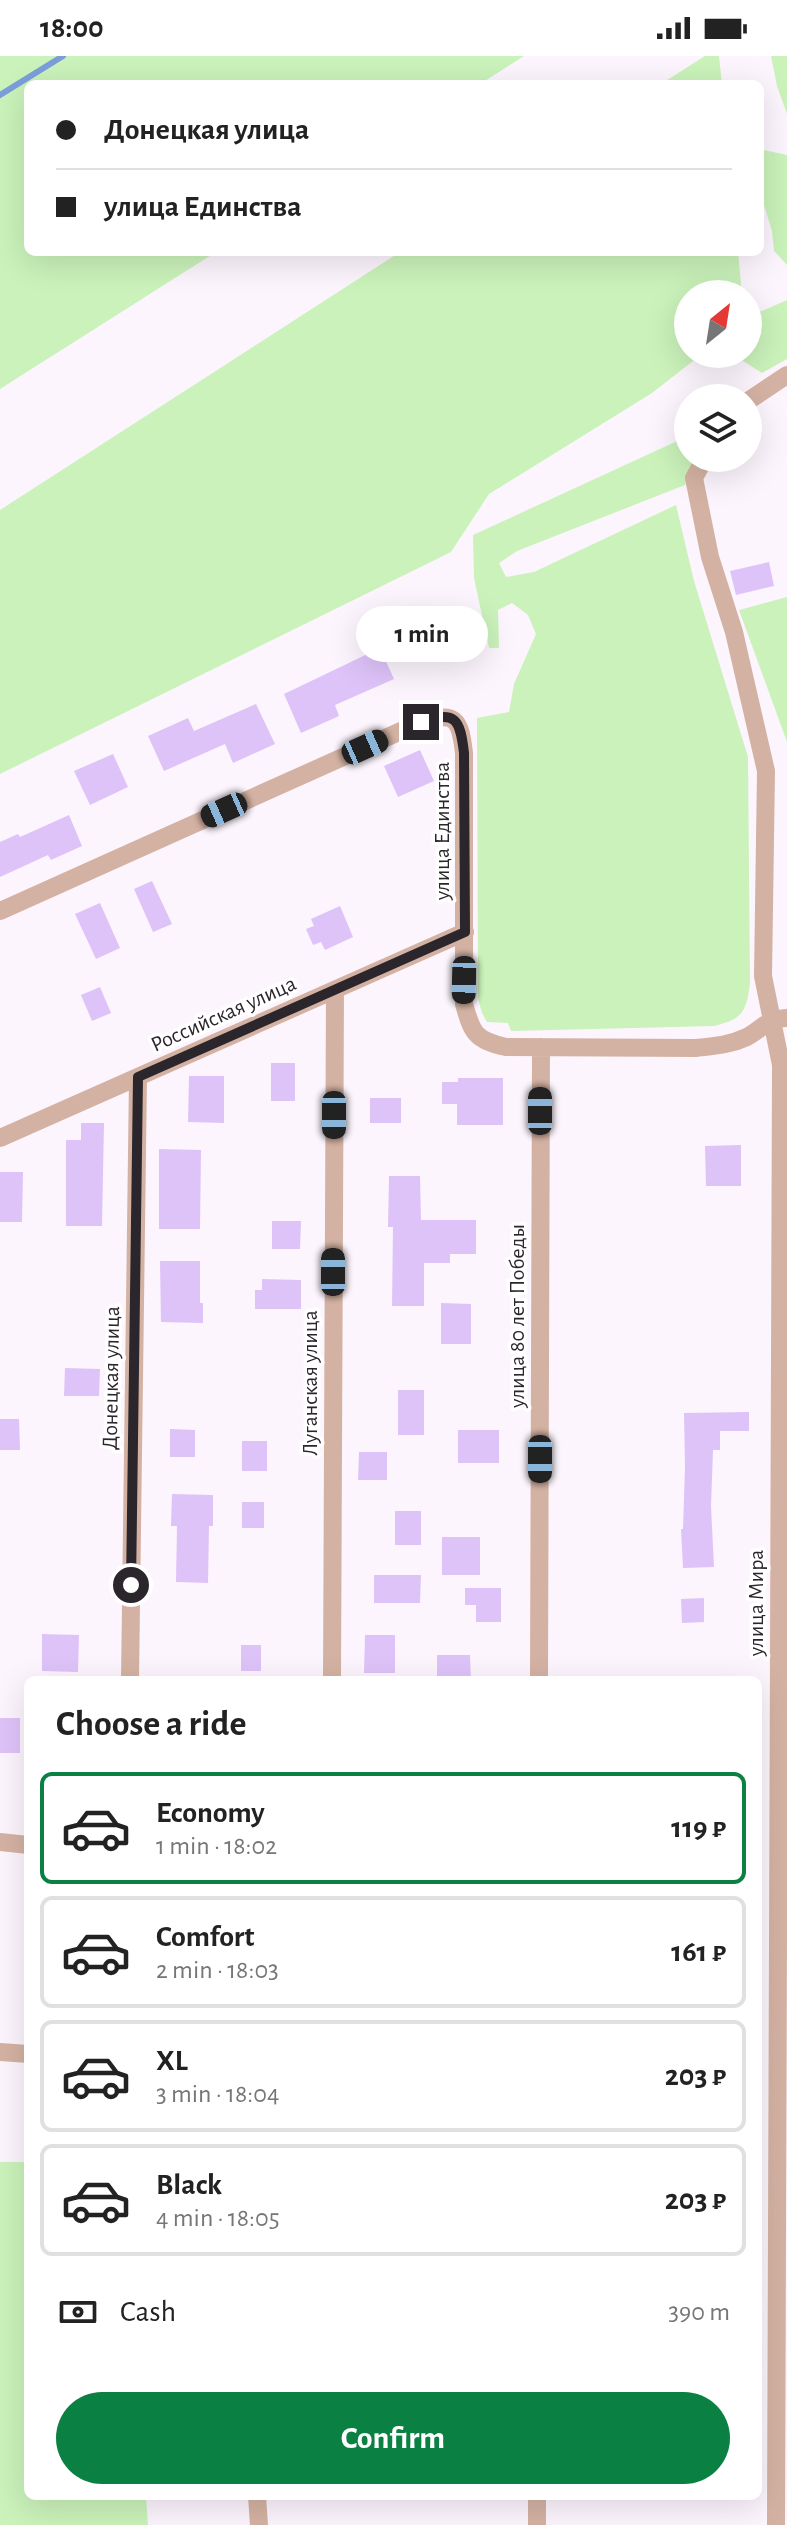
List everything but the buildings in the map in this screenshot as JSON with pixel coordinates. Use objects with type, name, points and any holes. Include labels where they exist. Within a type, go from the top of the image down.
[{"type":"street","points":[[762,392],[787,375]]},
{"type":"street","name":"улица Мира","points":[[697,472],[694,478],[704,531],[734,632],[766,771],[763,976],[779,1019],[781,1065],[776,2525]]},
{"type":"street","name":"улица Единства","points":[[0,911],[441,715],[453,719],[461,728],[464,753],[464,1004],[472,1030],[487,1043],[506,1047],[725,1045],[779,1019]]},
{"type":"street","name":"Российская улица","points":[[0,1138],[465,932]]},
{"type":"street","name":"Луганская улица","points":[[332,1676],[335,990]]},
{"type":"street","name":"улица 80 лет Победы","points":[[539,1676],[541,1047]]},
{"type":"street","name":"Донецкая улица","points":[[130,1676],[138,1077]]},
{"type":"street","points":[[0,1842],[24,1845]]},
{"type":"street","points":[[0,2052],[24,2054]]},
{"type":"street","points":[[257,2500],[259,2525]]},
{"type":"street","points":[[537,2500],[537,2525]]},
{"type":"green space","points":[[0,56],[524,56],[486,80],[24,80],[24,256],[210,256],[0,389]]},
{"type":"green space","points":[[705,56],[719,56],[722,80],[667,80]]},
{"type":"green space","points":[[771,56],[787,56],[787,114],[777,86]]},
{"type":"green space","points":[[764,150],[787,155],[787,265],[774,251],[764,205]]},
{"type":"green space","points":[[394,256],[738,256],[741,280],[674,280],[674,368],[684,368],[652,393],[489,494],[451,552],[0,774],[0,510]]},
{"type":"green space","points":[[787,300],[787,359],[762,373],[754,368],[762,368],[762,311]]},
{"type":"green space","points":[[674,442],[674,472],[690,472],[685,485],[517,551],[499,563],[506,577],[534,572],[676,505],[694,581],[748,757],[750,984],[747,1001],[737,1017],[714,1026],[511,1031],[508,1023],[487,1022],[482,1013],[478,998],[477,718],[509,712],[514,684],[536,634],[528,615],[512,603],[498,610],[499,648],[489,648],[474,578],[473,535]]},
{"type":"green space","points":[[787,597],[787,742],[739,610]]},
{"type":"green space","points":[[0,2162],[24,2162],[24,2500],[146,2500],[148,2525],[0,2525]]},
{"type":"waterway","points":[[24,80],[63,56]]},
{"type":"waterway","points":[[0,95],[24,80]]},
{"type":"route","points":[[131,1585],[138,1077],[465,932],[464,753],[461,728],[453,719],[441,715],[421,722]]}]
